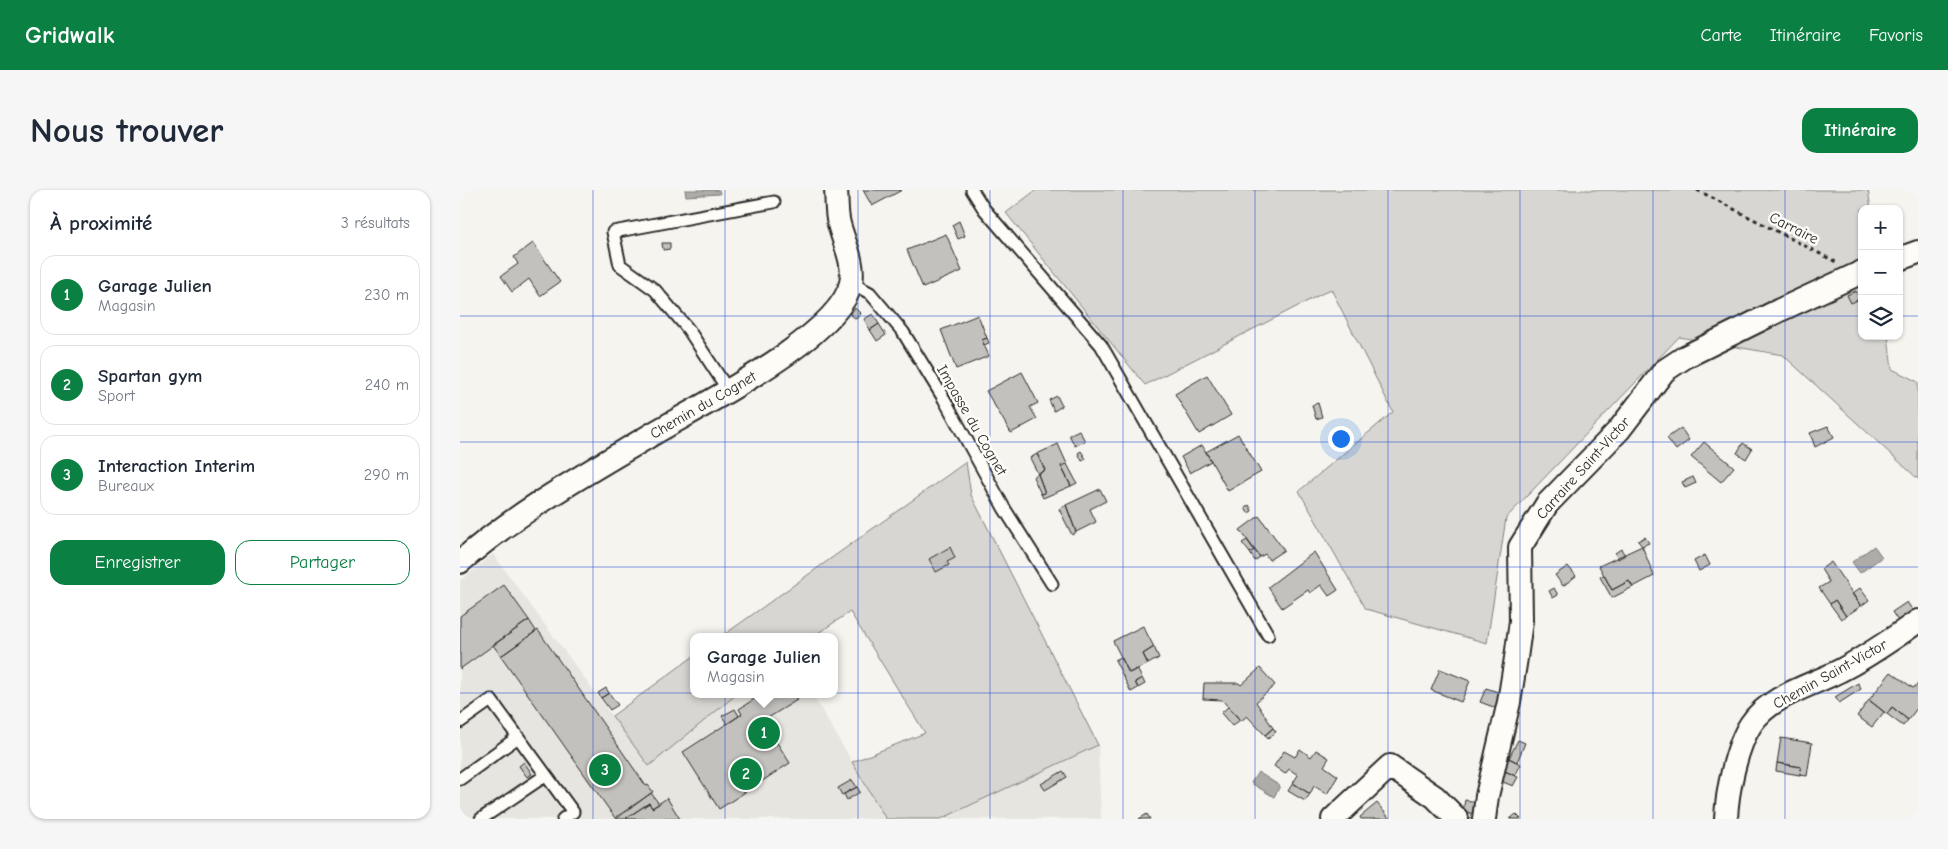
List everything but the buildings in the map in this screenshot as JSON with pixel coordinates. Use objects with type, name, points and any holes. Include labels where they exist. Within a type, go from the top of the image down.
[{"type":"street","points":[[836,190],[838,222],[850,259],[851,283]]},
{"type":"street","points":[[1903,258],[1918,252]]},
{"type":"street","name":"Carraire Saint-Victor","points":[[1484,819],[1486,796],[1509,702],[1521,621],[1520,547],[1532,525],[1547,504],[1619,430],[1664,370],[1685,357],[1857,274]]},
{"type":"street","name":"Chemin du Cognet","points":[[460,562],[487,538],[520,515],[778,361],[822,326],[843,300],[851,283]]},
{"type":"street","name":"Chemin Saint-Victor","points":[[1726,819],[1727,798],[1734,766],[1751,724],[1772,703],[1843,670],[1881,648],[1918,621]]},
{"type":"street","points":[[1333,819],[1390,766],[1435,797],[1457,819]]},
{"type":"lane","points":[[972,190],[984,209],[1101,345],[1268,635]]},
{"type":"lane","points":[[728,390],[688,329],[655,290],[620,265],[613,232],[774,202]]},
{"type":"lane","name":"Impasse du Cognet","points":[[851,283],[870,293],[903,332],[944,399],[1004,508],[1052,584]]},
{"type":"lane","points":[[460,722],[491,700],[573,812],[563,819]]},
{"type":"lane","points":[[460,779],[518,737]]},
{"type":"lane","points":[[481,819],[546,775]]},
{"type":"path","name":"Carraire","points":[[1696,190],[1857,274]]},
{"type":"shaded area","points":[[685,190],[719,190],[720,194],[686,196]]},
{"type":"shaded area","points":[[1036,190],[1868,190],[1870,205],[1858,205],[1858,340],[1888,340],[1892,369],[1918,382],[1918,479],[1783,355],[1679,337],[1506,518],[1487,643],[1366,609],[1299,491],[1393,412],[1331,289],[1145,385],[1006,213]]},
{"type":"shaded area","points":[[966,462],[971,495],[1098,745],[941,819],[886,819],[852,762],[925,733],[850,612],[818,633],[727,633]]},
{"type":"shaded area","points":[[1874,546],[1882,557],[1860,573],[1852,562]]},
{"type":"shaded area","points":[[493,554],[649,766],[732,698],[814,698],[886,819],[460,819],[460,581]]},
{"type":"shaded area","points":[[690,659],[690,698],[732,698],[649,766],[612,716]]},
{"type":"shaded area","points":[[1098,745],[1101,819],[941,819]]},
{"type":"shaded area","points":[[1258,772],[1280,786],[1274,797],[1251,783]]},
{"type":"place","name":"Garage Julien","points":[[764,733]]},
{"type":"place","name":"Interaction Interim","points":[[605,770]]},
{"type":"place","name":"Spartan gym","points":[[746,774]]}]
